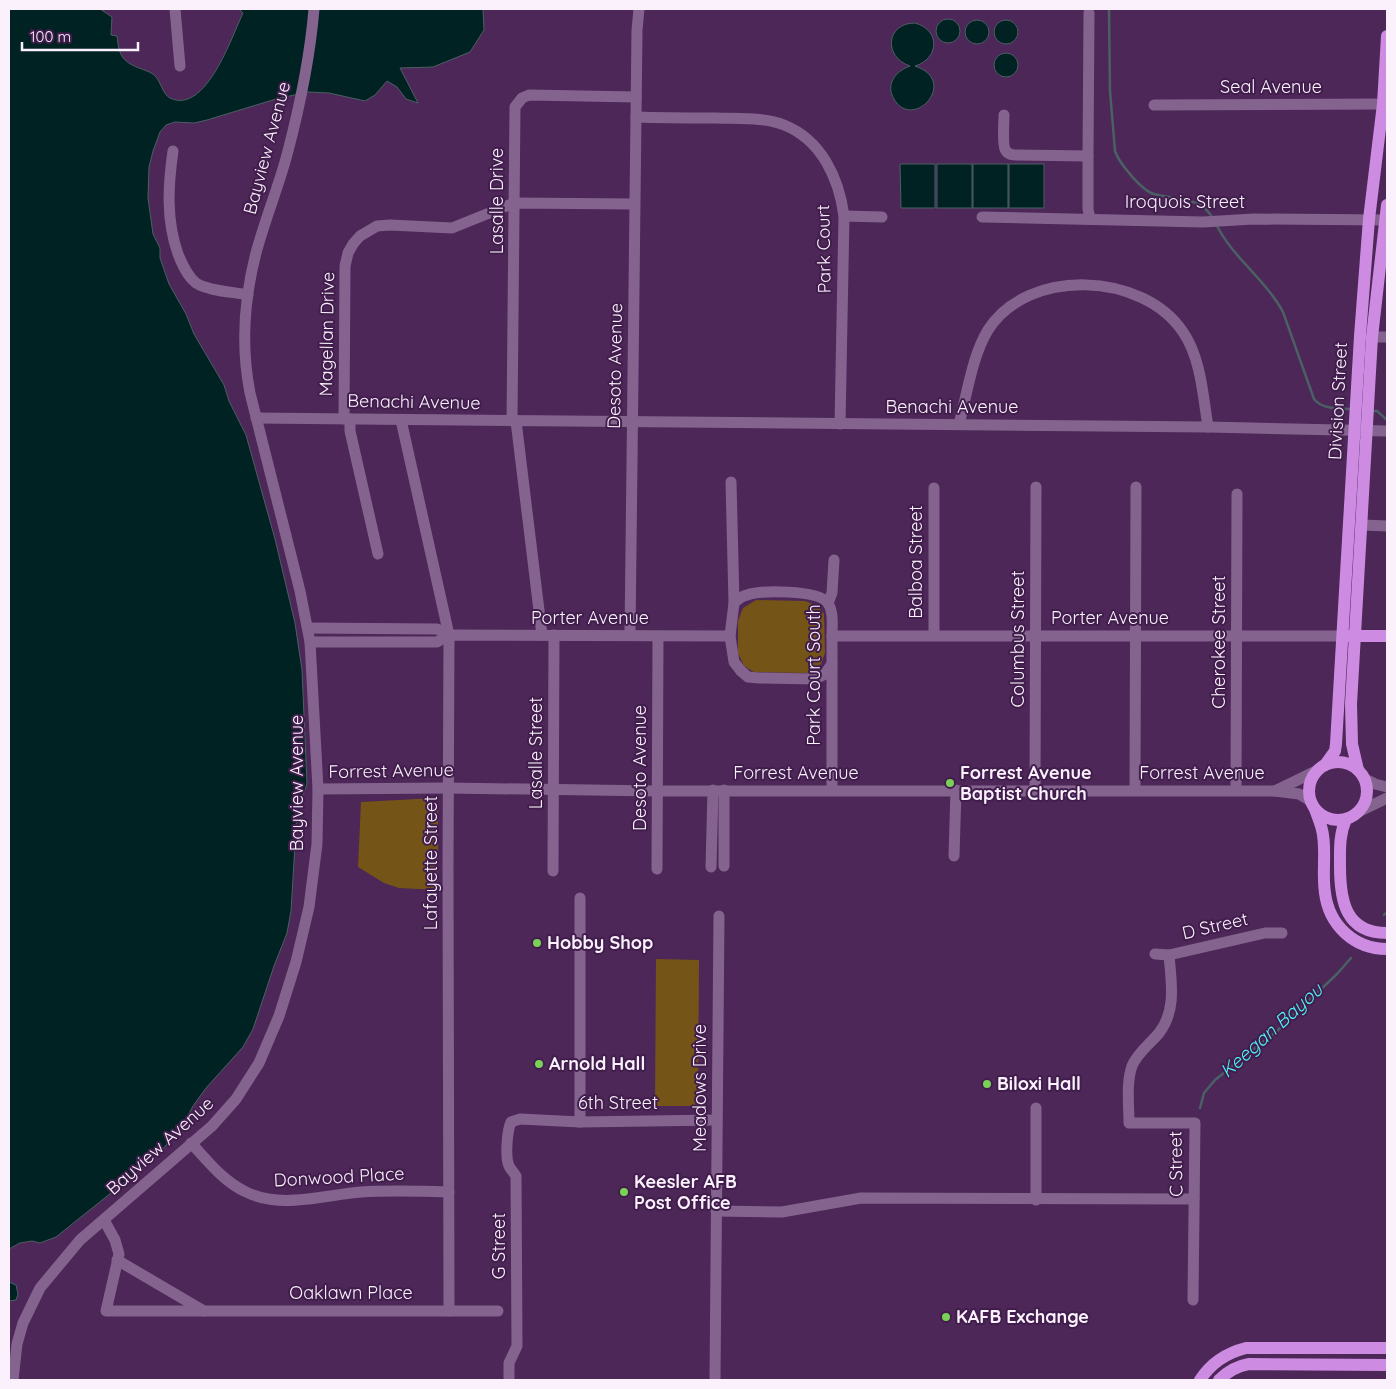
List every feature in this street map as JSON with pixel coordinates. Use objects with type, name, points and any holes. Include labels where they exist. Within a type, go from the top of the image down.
[{"type":"main road","name":"Division Street","points":[[1362,774],[1351,730],[1350,636],[1354,417],[1369,219],[1385,104],[1387,36]]},
{"type":"main road","name":"Division Street","points":[[1321,768],[1335,751],[1363,525],[1379,430],[1369,411],[1372,337],[1387,205]]},
{"type":"main road","name":"Porter Avenue","points":[[1350,636],[1387,636]]},
{"type":"main road","points":[[1312,804],[1317,812],[1328,819],[1346,820],[1358,812],[1367,797],[1362,774],[1354,766],[1342,762],[1336,762],[1321,768],[1310,785],[1312,804],[1321,824],[1323,834],[1326,901],[1336,924],[1350,938],[1357,942],[1387,949]]},
{"type":"main road","points":[[1346,820],[1340,844],[1341,896],[1346,910],[1365,929],[1387,933]]},
{"type":"main road","points":[[1200,1380],[1206,1371],[1223,1356],[1246,1348],[1387,1348]]},
{"type":"main road","points":[[1219,1380],[1230,1370],[1249,1364],[1387,1365]]},
{"type":"street","points":[[175,9],[180,66]]},
{"type":"street","name":"Bayview Avenue","points":[[14,1380],[17,1344],[23,1324],[36,1296],[58,1264],[80,1240],[212,1126],[236,1099],[258,1063],[279,1016],[296,962],[309,907],[317,844],[318,789],[310,642],[248,381],[244,330],[256,252],[298,111],[314,9]]},
{"type":"street","name":"Desoto Avenue","points":[[630,636],[634,204],[637,30],[640,9]]},
{"type":"street","points":[[1089,13],[1088,209],[1090,218]]},
{"type":"street","name":"Lasalle Drive","points":[[514,421],[516,107],[522,98],[529,95],[636,97]]},
{"type":"street","name":"Seal Avenue","points":[[1154,105],[1385,104]]},
{"type":"street","points":[[1004,115],[1004,145],[1008,153],[1017,155],[1088,156]]},
{"type":"street","name":"Park Court","points":[[636,117],[766,121],[784,125],[803,136],[820,152],[833,173],[844,216],[840,424]]},
{"type":"street","points":[[172,151],[169,225],[182,264],[190,277],[197,283],[206,287],[248,295]]},
{"type":"street","points":[[514,203],[634,204]]},
{"type":"street","name":"Magellan Drive","points":[[378,554],[347,419],[345,266],[348,253],[360,236],[377,226],[452,228],[514,203]]},
{"type":"street","points":[[844,216],[882,217]]},
{"type":"street","name":"Iroquois Street","points":[[982,217],[1203,222],[1254,219],[1386,220]]},
{"type":"street","points":[[959,424],[979,351],[988,330],[999,316],[1012,304],[1027,296],[1054,288],[1083,284],[1115,289],[1141,297],[1170,316],[1183,332],[1190,346],[1197,369],[1208,427]]},
{"type":"street","points":[[1372,337],[1387,337]]},
{"type":"street","name":"Benachi Avenue","points":[[256,418],[959,424],[1379,430]]},
{"type":"street","name":"Lafayette Street","points":[[401,420],[449,635],[449,1311]]},
{"type":"street","name":"Lasalle Street","points":[[514,421],[548,635],[553,871]]},
{"type":"street","points":[[731,482],[734,603],[730,636],[734,662],[748,677],[815,679],[825,674],[832,664]]},
{"type":"street","name":"Columbus Street","points":[[1035,791],[1036,487]]},
{"type":"street","points":[[1135,790],[1136,487]]},
{"type":"street","name":"Balboa Street","points":[[934,488],[934,635]]},
{"type":"street","name":"Cherokee Street","points":[[1236,790],[1237,494]]},
{"type":"street","points":[[1363,525],[1387,526]]},
{"type":"street","name":"Park Court South","points":[[832,790],[832,614],[828,603],[832,594],[834,560]]},
{"type":"street","points":[[734,603],[749,594],[789,592],[815,594],[822,597],[828,603]]},
{"type":"street","name":"Porter Avenue","points":[[308,628],[437,629],[449,635],[730,636]]},
{"type":"street","name":"Porter Avenue","points":[[310,642],[437,642],[449,635]]},
{"type":"street","name":"Desoto Avenue","points":[[658,636],[658,870]]},
{"type":"street","name":"Porter Avenue","points":[[832,636],[1350,636]]},
{"type":"street","name":"Forrest Avenue","points":[[1275,791],[1321,768]]},
{"type":"street","points":[[1362,774],[1375,784],[1387,787]]},
{"type":"street","name":"Forrest Avenue","points":[[318,789],[1236,790],[1299,794],[1312,804]]},
{"type":"street","points":[[719,790],[724,866]]},
{"type":"street","points":[[711,867],[719,790]]},
{"type":"street","points":[[954,856],[956,790]]},
{"type":"street","points":[[1358,812],[1387,798]]},
{"type":"street","points":[[580,898],[580,1122]]},
{"type":"street","name":"Meadows Drive","points":[[715,1380],[719,916]]},
{"type":"street","name":"D Street","points":[[1155,954],[1169,955],[1265,933],[1282,933]]},
{"type":"street","name":"C Street","points":[[1169,955],[1172,1003],[1169,1018],[1160,1032],[1133,1063],[1130,1072],[1129,1123],[1195,1123],[1193,1300]]},
{"type":"street","points":[[1036,1108],[1036,1200]]},
{"type":"street","name":"6th Street","points":[[520,1120],[580,1122],[717,1120]]},
{"type":"street","name":"G Street","points":[[508,1380],[509,1363],[517,1346],[516,1176],[509,1166],[508,1130],[511,1122],[520,1120]]},
{"type":"street","name":"Donwood Place","points":[[191,1143],[223,1178],[246,1192],[262,1197],[302,1199],[364,1192],[449,1192]]},
{"type":"street","points":[[716,1211],[782,1212],[861,1198],[1194,1200]]},
{"type":"street","name":"Oaklawn Place","points":[[104,1220],[118,1248],[119,1254],[106,1311],[498,1311]]},
{"type":"street","points":[[117,1260],[204,1311]]},
{"type":"shaded area","points":[[9,9],[100,9],[112,17],[111,35],[117,36],[120,52],[125,60],[153,74],[167,96],[183,100],[195,95],[206,85],[216,70],[243,13],[239,9],[483,9],[484,30],[470,52],[433,67],[400,68],[418,103],[406,99],[397,87],[387,81],[375,95],[365,101],[329,93],[308,92],[276,99],[194,123],[175,122],[166,125],[160,132],[149,167],[148,198],[153,234],[160,248],[160,258],[169,284],[186,314],[194,334],[224,385],[229,401],[246,435],[275,539],[295,623],[302,670],[307,784],[297,812],[291,911],[287,933],[253,1029],[243,1047],[206,1088],[182,1126],[156,1157],[56,1237],[40,1243],[32,1241],[20,1243],[9,1249]]},
{"type":"shaded area","points":[[948,19],[953,20],[959,26],[959,36],[953,42],[948,43],[943,42],[937,36],[936,31],[937,26],[943,20]]},
{"type":"shaded area","points":[[977,20],[985,24],[989,32],[985,40],[977,44],[969,40],[965,32],[969,24]]},
{"type":"shaded area","points":[[1006,20],[1011,21],[1017,27],[1017,37],[1011,43],[1006,44],[1001,43],[995,37],[994,32],[995,27],[1001,21]]},
{"type":"shaded area","points":[[915,23],[929,32],[933,38],[934,44],[929,57],[915,66],[928,73],[933,82],[933,92],[921,107],[912,110],[902,108],[894,99],[892,93],[891,83],[893,79],[900,71],[910,66],[901,62],[895,55],[891,41],[898,28],[905,24]]},
{"type":"shaded area","points":[[1006,53],[1011,54],[1017,60],[1017,70],[1011,76],[1006,77],[1001,76],[995,70],[994,65],[995,60],[1001,54]]},
{"type":"shaded area","points":[[900,164],[935,164],[935,208],[901,208]]},
{"type":"shaded area","points":[[937,164],[972,164],[972,208],[937,208]]},
{"type":"shaded area","points":[[973,164],[1008,164],[1008,208],[973,208]]},
{"type":"shaded area","points":[[1009,164],[1044,164],[1044,208],[1009,208]]},
{"type":"shaded area","points":[[756,600],[805,601],[818,606],[824,614],[825,653],[821,664],[809,673],[754,672],[744,666],[738,653],[738,621],[743,608]]},
{"type":"shaded area","points":[[436,798],[438,812],[438,890],[399,888],[384,883],[358,867],[361,802]]},
{"type":"shaded area","points":[[656,959],[699,960],[698,1106],[655,1106]]},
{"type":"shaded area","points":[[9,1282],[16,1285],[18,1294],[16,1300],[9,1301]]},
{"type":"waterway","name":"Keegan Bayou","points":[[1109,9],[1110,91],[1117,156],[1132,176],[1149,192],[1195,203],[1202,206],[1213,219]]},
{"type":"waterway","name":"Keegan Bayou","points":[[1216,224],[1231,247],[1268,289],[1283,312],[1314,399],[1326,407],[1352,409]]},
{"type":"waterway","name":"Keegan Bayou","points":[[1372,411],[1377,411],[1387,420]]},
{"type":"waterway","name":"Keegan Bayou","points":[[1384,915],[1387,912]]},
{"type":"waterway","name":"Keegan Bayou","points":[[1200,1108],[1204,1093],[1215,1080],[1277,1031],[1337,974],[1351,958]]},
{"type":"place","name":"Forrest Avenue Baptist Church","points":[[950,783]]},
{"type":"place","name":"Hobby Shop","points":[[537,943]]},
{"type":"place","name":"Arnold Hall","points":[[539,1064]]},
{"type":"place","name":"Biloxi Hall","points":[[987,1084]]},
{"type":"place","name":"Keesler AFB Post Office","points":[[624,1192]]},
{"type":"place","name":"KAFB Exchange","points":[[946,1317]]}]
